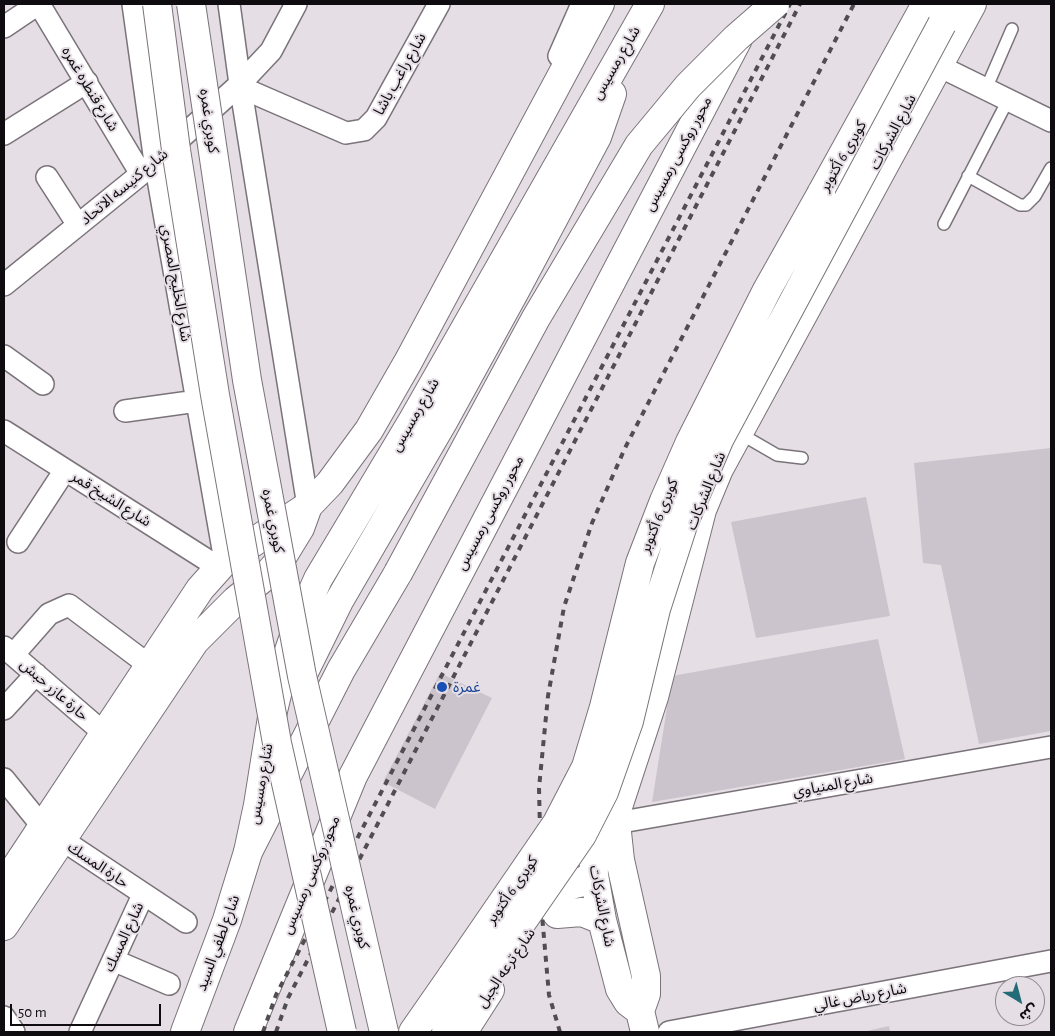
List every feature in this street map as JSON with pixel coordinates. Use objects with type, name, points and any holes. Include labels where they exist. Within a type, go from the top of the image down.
[{"type":"main road","points":[[157,4],[176,150],[210,366],[277,743],[342,1032]]},
{"type":"main road","name":"كوبري غمره","points":[[191,4],[247,380],[302,676],[384,1032]]},
{"type":"main road","points":[[4,885],[52,833],[186,634],[200,589],[222,564],[308,506],[330,483],[369,430],[408,362],[600,4]]},
{"type":"main road","name":"شارع رمسيس","points":[[248,852],[258,805],[272,711],[284,666],[299,622],[318,579],[412,420],[650,4]]},
{"type":"main road","name":"محور روكسى رمسيس","points":[[248,1032],[353,776],[757,4]]},
{"type":"main road","points":[[248,852],[341,670],[398,573],[536,318],[639,145],[688,86],[736,38],[775,4]]},
{"type":"main road","name":"كوبرى 6 أكتوبر","points":[[413,1032],[565,811],[586,767],[604,707],[640,563],[690,442],[767,290],[870,110],[926,4]]},
{"type":"main road","name":"كوبرى 6 أكتوبر","points":[[446,1032],[582,835],[604,792],[629,721],[656,609],[684,522],[718,440],[953,4]]},
{"type":"main road","name":"شارع الشركات","points":[[642,1022],[620,989],[602,920],[594,876],[593,847],[597,826],[637,738],[700,498],[736,422],[962,4]]},
{"type":"main road","name":"شارع الشركات","points":[[642,1022],[646,994],[646,976],[620,860],[616,824],[618,807],[702,510],[719,469],[742,435],[884,183],[939,66],[972,4]]},
{"type":"main road","points":[[302,676],[339,601],[443,422],[597,137],[616,82],[621,52]]},
{"type":"main road","points":[[4,926],[104,734],[150,666],[186,634],[236,600],[268,574],[282,559],[300,528],[308,506]]},
{"type":"main road","name":"شارع لطفي السيد","points":[[185,1032],[230,912],[248,852]]},
{"type":"main road","name":"شارع ترعه الجبل","points":[[463,1032],[550,905],[550,895],[557,888],[579,883],[594,876]]},
{"type":"main road","points":[[550,905],[557,914],[582,912],[602,920]]},
{"type":"street","points":[[4,27],[38,4]]},
{"type":"street","name":"شارع قنطره غمره","points":[[38,4],[87,82],[148,168]]},
{"type":"street","name":"شارع الخليج المصري","points":[[133,4],[148,168],[197,401],[222,564]]},
{"type":"street","points":[[229,4],[240,85],[308,506]]},
{"type":"street","name":"شارع كنيسه الاتحاد","points":[[4,285],[148,168],[240,85],[271,51],[296,4]]},
{"type":"street","name":"شارع راغب باشا","points":[[240,85],[346,133],[364,130],[376,118],[439,4]]},
{"type":"street","points":[[511,169],[582,4]]},
{"type":"street","points":[[939,66],[1051,121]]},
{"type":"street","points":[[4,134],[87,82]]},
{"type":"street","points":[[47,177],[78,225]]},
{"type":"street","points":[[4,356],[43,384]]},
{"type":"street","points":[[125,411],[197,401]]},
{"type":"street","name":"شارع الشيخ قمر","points":[[4,431],[65,470],[222,564]]},
{"type":"street","points":[[18,542],[65,470]]},
{"type":"street","points":[[8,651],[49,614],[69,605],[150,666]]},
{"type":"street","name":"حارة عازر حبش","points":[[8,651],[104,734]]},
{"type":"street","points":[[4,709],[36,674]]},
{"type":"street","name":"شارع المنياوي","points":[[616,824],[1051,747]]},
{"type":"street","name":"حارة المسك","points":[[4,779],[52,833],[143,896],[186,922]]},
{"type":"street","name":"شارع المسك","points":[[80,1032],[143,896]]},
{"type":"street","points":[[113,960],[169,984]]},
{"type":"street","name":"شارع رياض غالي","points":[[669,1032],[1051,961]]},
{"type":"street","points":[[4,1017],[14,1032]]},
{"type":"lane","points":[[986,89],[1012,29]]},
{"type":"lane","points":[[944,224],[1008,100]]},
{"type":"lane","points":[[968,176],[1020,204],[1026,205],[1035,196],[1051,168]]},
{"type":"lane","points":[[742,435],[777,455],[802,458]]},
{"type":"building","points":[[1051,448],[1051,731],[979,744],[941,565],[923,563],[914,463]]},
{"type":"building","points":[[866,497],[890,616],[756,638],[731,522]]},
{"type":"building","points":[[878,639],[905,759],[652,802],[672,676]]},
{"type":"building","points":[[440,673],[492,698],[435,809],[383,782]]},
{"type":"building","points":[[889,1026],[890,1032],[867,1032],[867,1031]]},
{"type":"railway","points":[[263,1032],[276,995],[790,4]]},
{"type":"railway","points":[[276,1032],[288,998],[800,4]]},
{"type":"railway","points":[[560,1032],[549,995],[542,915],[539,788],[548,696],[564,607],[592,523],[625,448],[854,4]]},
{"type":"place","name":"غمرة","points":[[442,687]]}]
